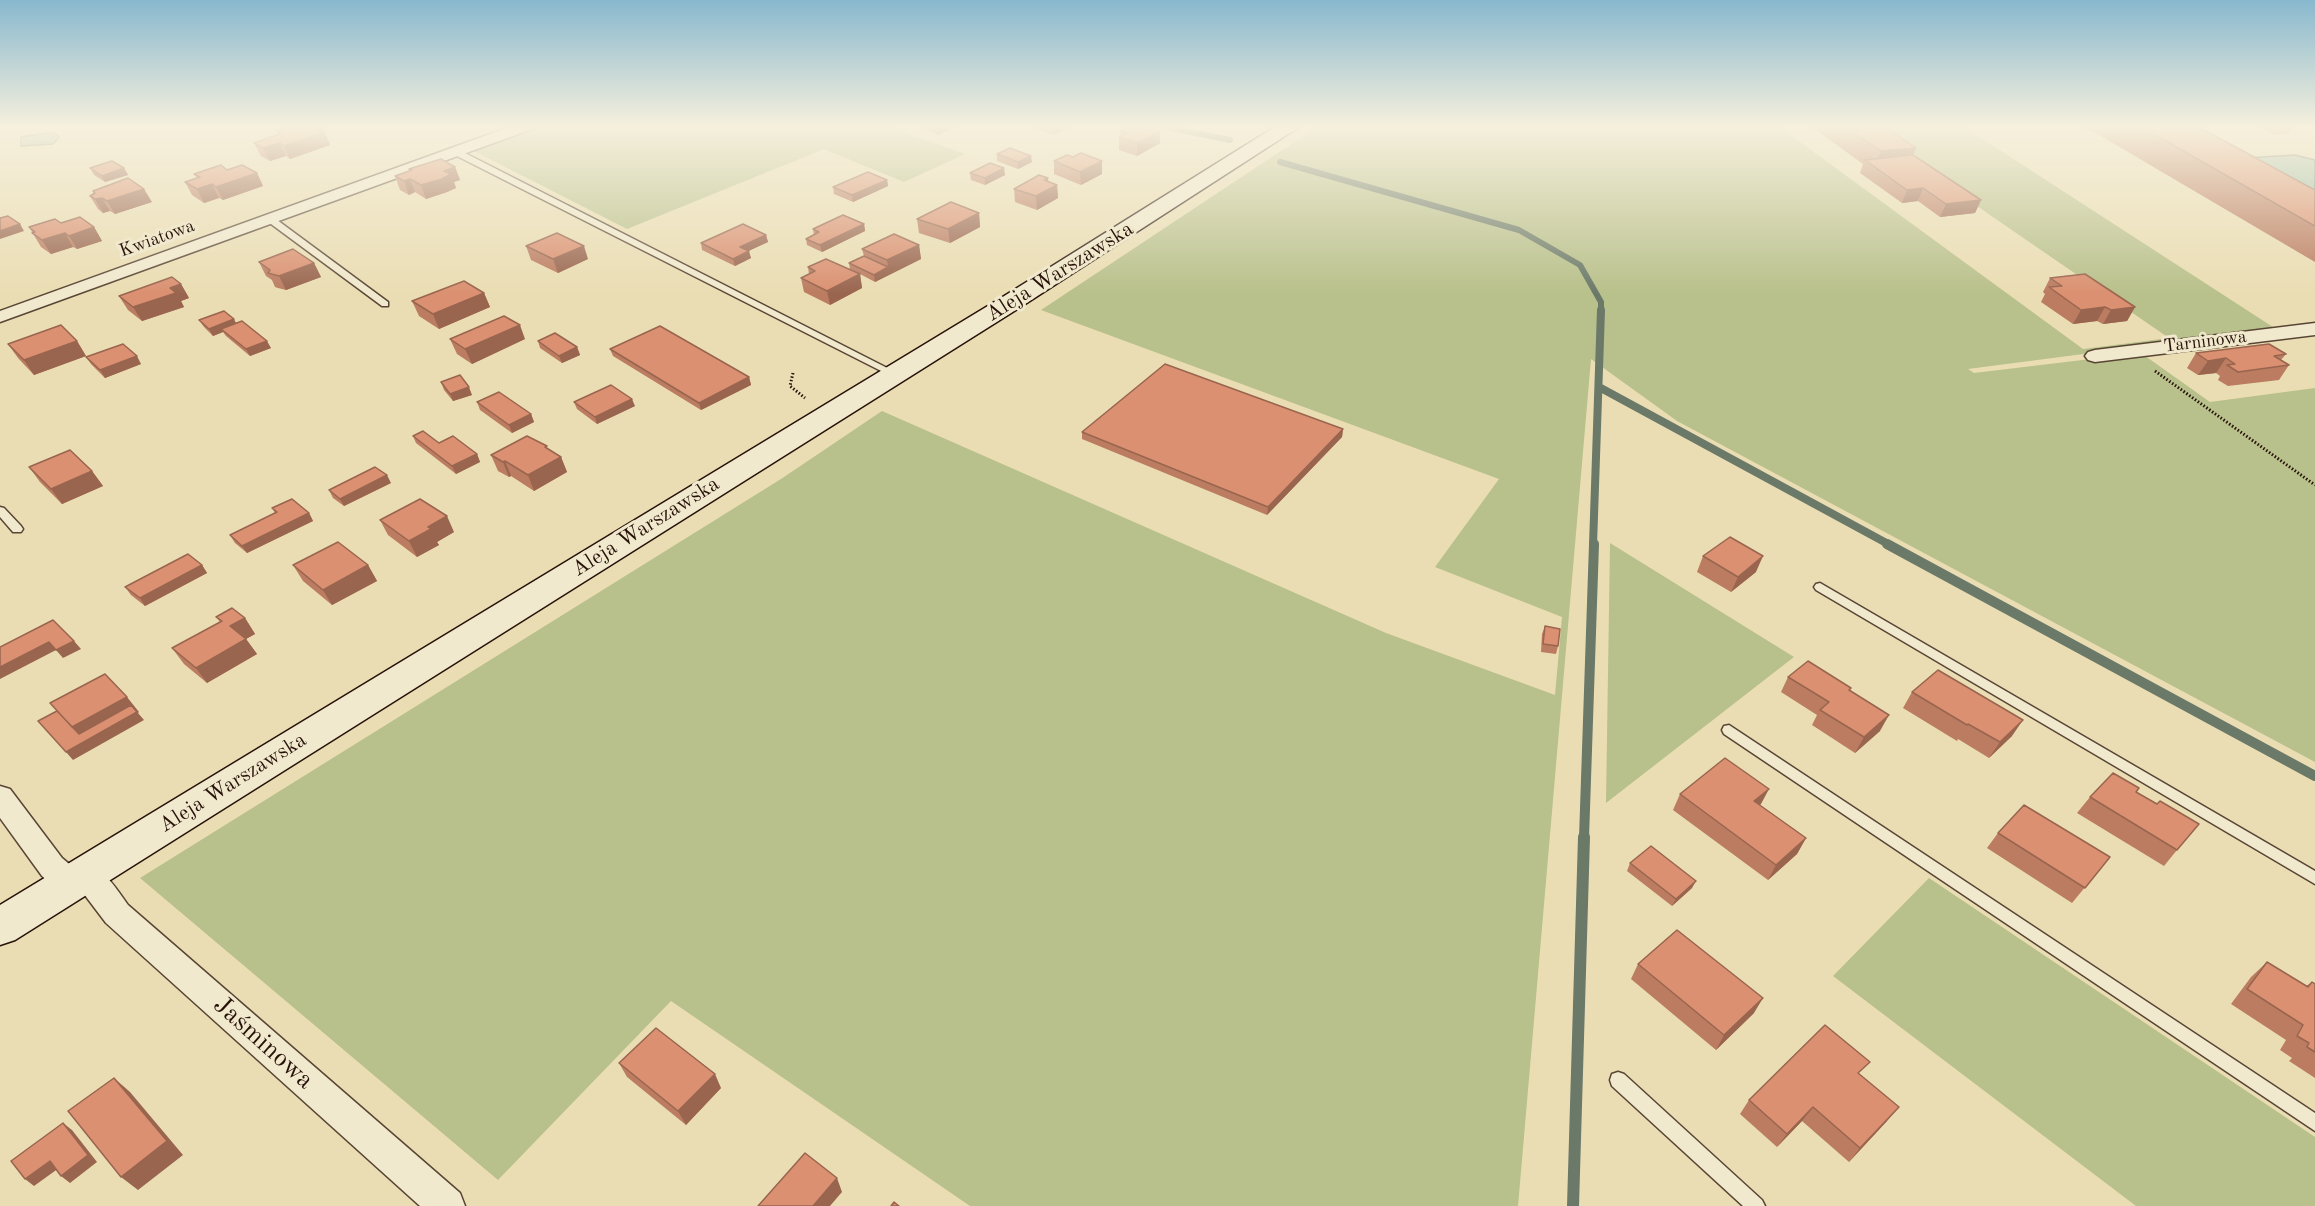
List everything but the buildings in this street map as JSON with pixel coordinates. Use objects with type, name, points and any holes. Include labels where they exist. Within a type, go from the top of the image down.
[{"type":"street","name":"Kwiatowa","points":[[0,317],[375,181]]},
{"type":"street","name":"Aleja Warszawska","points":[[0,927],[894,375],[1202,181]]},
{"type":"street","name":"Tarninowa","points":[[2095,356],[2315,329]]},
{"type":"street","name":"Jaśminowa","points":[[0,797],[52,867],[102,892],[117,914],[447,1206]]},
{"type":"lane","points":[[514,181],[894,375]]},
{"type":"lane","points":[[270,219],[385,304]]},
{"type":"lane","points":[[0,510],[17,529]]},
{"type":"lane","points":[[1820,587],[2315,878]]},
{"type":"lane","points":[[1729,730],[2315,1123]]},
{"type":"lane","points":[[1618,1080],[1756,1206]]},
{"type":"path","points":[[2127,352],[2315,485]]},
{"type":"path","points":[[793,373],[790,386],[808,401]]},
{"type":"shaded area","points":[[533,181],[745,181],[627,229]]},
{"type":"shaded area","points":[[1235,181],[1854,181],[2083,349],[2169,338],[1941,181],[2048,181],[2276,329],[1968,369],[1974,373],[2141,353],[2210,402],[2315,388],[2315,762],[1677,421],[1591,359],[1518,1206],[970,1206],[671,1001],[498,1180],[140,878],[781,479],[882,411],[1386,633],[1555,695],[1562,617],[1435,567],[1499,479],[1041,310]]},
{"type":"shaded area","points":[[2291,181],[2315,181],[2315,190],[2304,188]]},
{"type":"shaded area","points":[[1610,543],[1794,657],[1606,803]]},
{"type":"shaded area","points":[[1929,878],[2315,1137],[2315,1206],[2136,1206],[1833,976]]},
{"type":"waterway","points":[[1348,181],[1519,230],[1580,265],[1601,302],[1601,310]]},
{"type":"waterway","points":[[1593,545],[1601,310]]},
{"type":"waterway","points":[[1599,387],[1890,545]]},
{"type":"waterway","points":[[1584,838],[1594,544]]},
{"type":"waterway","points":[[1887,544],[2315,776]]},
{"type":"waterway","points":[[1573,1206],[1584,837]]}]
